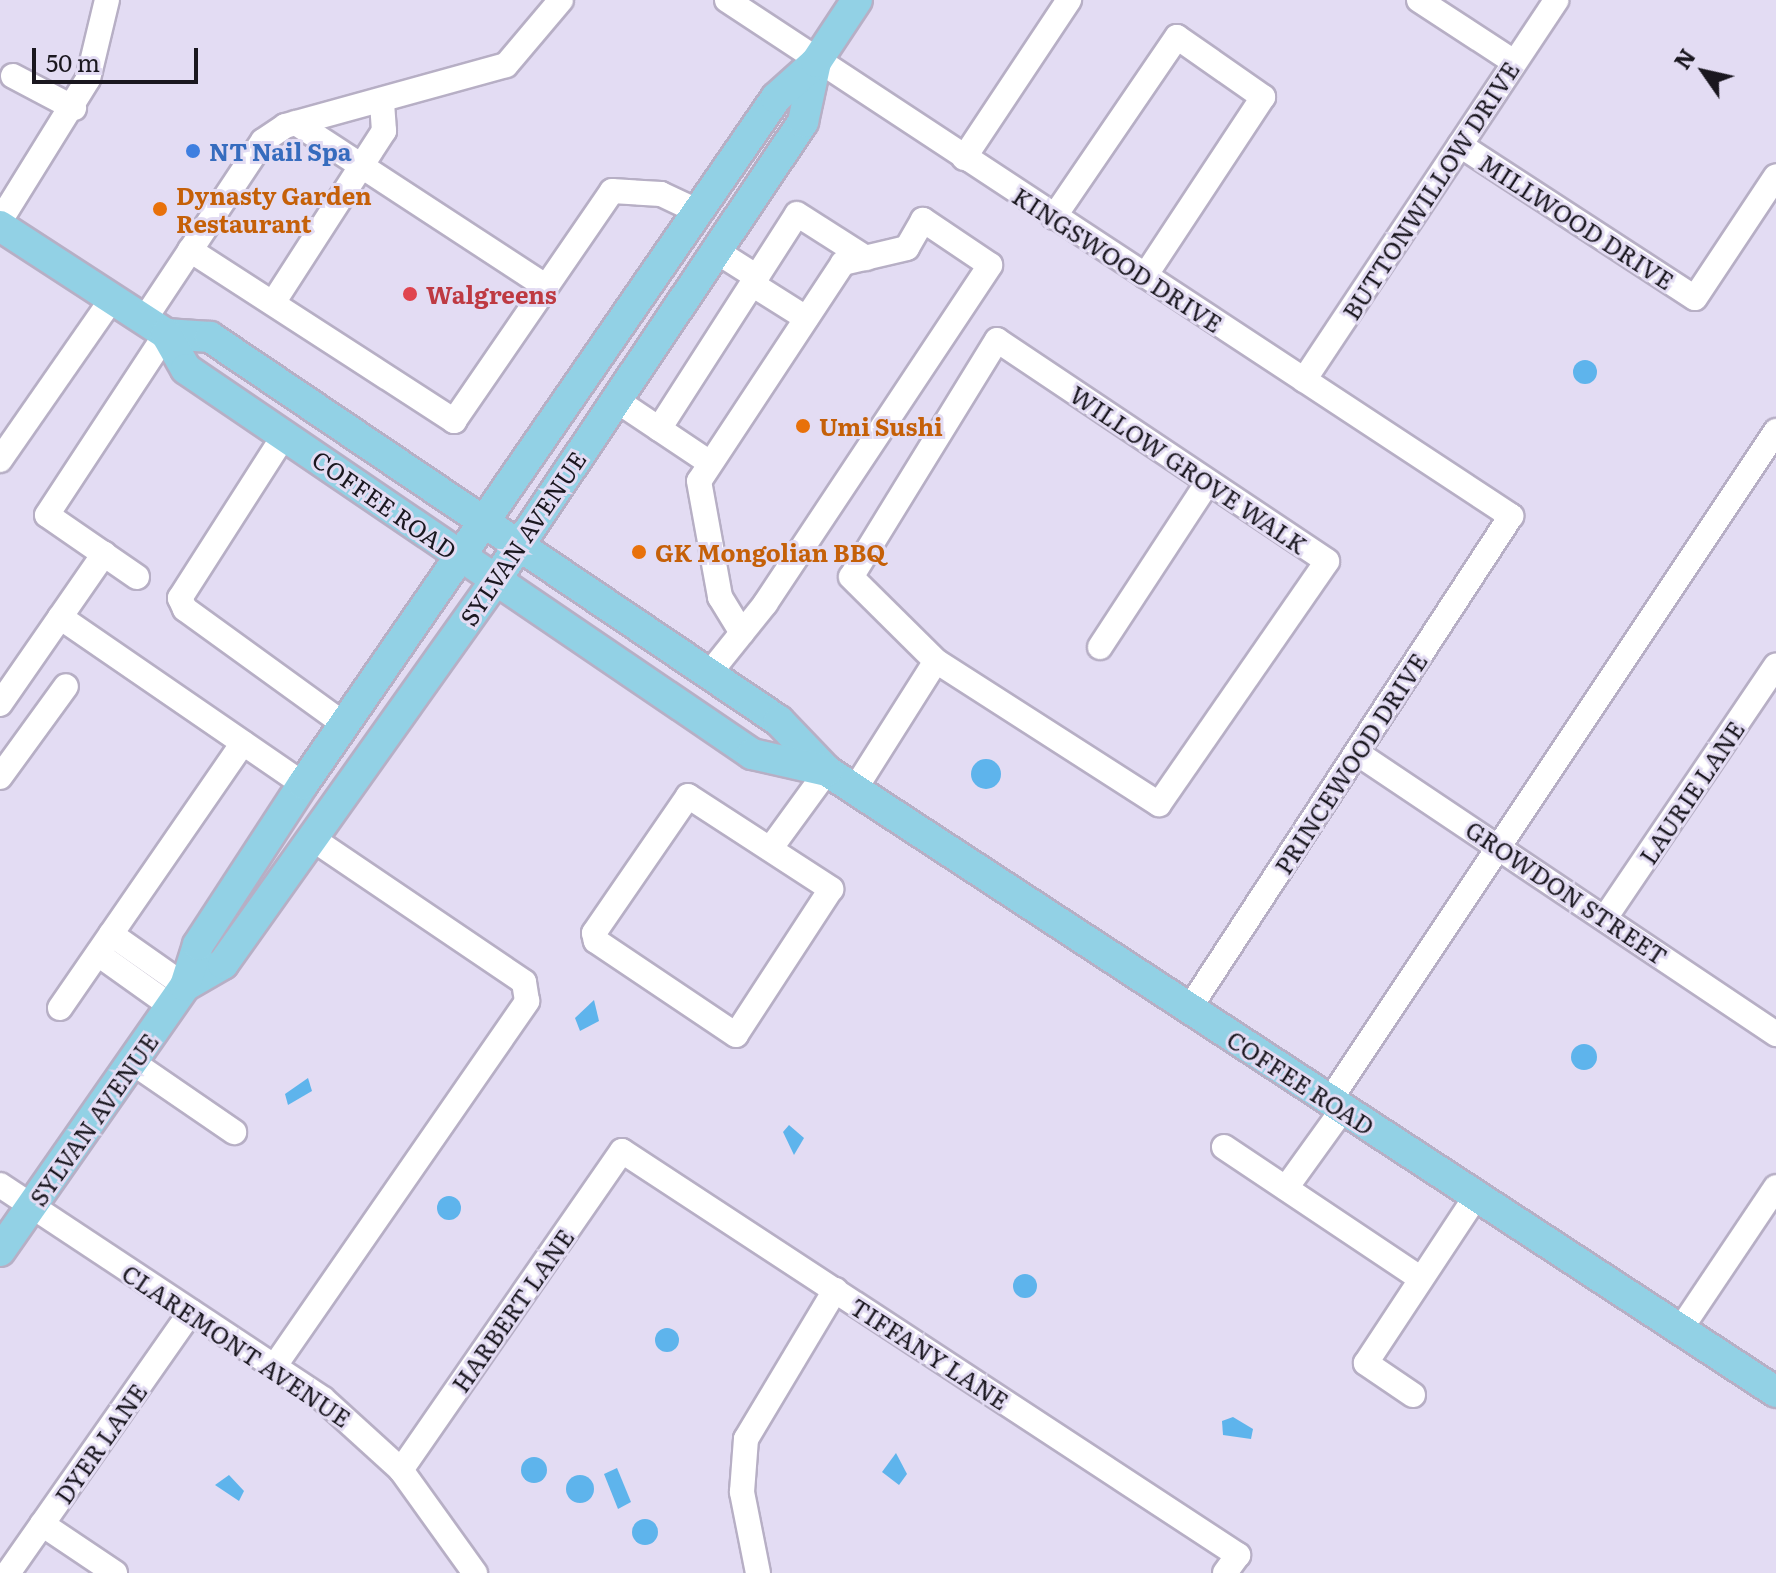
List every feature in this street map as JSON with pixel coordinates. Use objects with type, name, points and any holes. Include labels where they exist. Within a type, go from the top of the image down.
[{"type":"main road","name":"SYLVAN AVENUE","points":[[0,1251],[178,996],[198,945],[303,784],[486,525],[776,98],[816,62],[857,0]]},
{"type":"main road","name":"SYLVAN AVENUE","points":[[178,996],[223,964],[495,581],[803,122],[816,62]]},
{"type":"main road","name":"COFFEE ROAD","points":[[0,223],[155,327],[210,337],[779,721],[827,771],[1776,1392]]},
{"type":"main road","name":"COFFEE ROAD","points":[[155,327],[186,369],[752,754],[827,771]]},
{"type":"street","points":[[0,223],[74,108],[100,45],[107,0]]},
{"type":"street","points":[[137,577],[47,515],[155,327],[190,250],[263,141],[296,123],[382,102],[506,65],[561,0]]},
{"type":"street","name":"KINGSWOOD DRIVE","points":[[727,0],[816,62],[1511,516]]},
{"type":"street","points":[[964,158],[1069,0]]},
{"type":"street","points":[[1419,0],[1514,62]]},
{"type":"street","name":"BUTTONWILLOW DRIVE","points":[[1304,380],[1556,0]]},
{"type":"street","points":[[1054,217],[1177,37],[1263,97],[1145,276]]},
{"type":"street","points":[[13,76],[74,108]]},
{"type":"street","points":[[273,303],[384,131],[382,102]]},
{"type":"street","points":[[296,123],[544,285]]},
{"type":"street","name":"MILLWOOD DRIVE","points":[[1460,145],[1695,298],[1776,176]]},
{"type":"street","points":[[190,250],[454,421],[544,285],[612,191],[661,194],[699,212]]},
{"type":"street","points":[[659,429],[797,214],[866,258]]},
{"type":"street","points":[[709,674],[742,633],[990,265],[923,220],[907,248],[843,263],[699,481],[720,597],[742,633]]},
{"type":"street","points":[[716,251],[806,318]]},
{"type":"street","points":[[0,460],[111,300]]},
{"type":"street","name":"WILLOW GROVE WALK","points":[[997,340],[1327,561],[1159,804],[936,661],[851,577],[997,340]]},
{"type":"street","points":[[616,400],[710,463]]},
{"type":"street","points":[[1286,1188],[1499,846],[1776,431]]},
{"type":"street","points":[[285,434],[180,598],[185,609],[345,725]]},
{"type":"street","points":[[1100,647],[1208,482]]},
{"type":"street","name":"PRINCEWOOD DRIVE","points":[[1189,1009],[1511,516]]},
{"type":"street","points":[[0,704],[104,554]]},
{"type":"street","points":[[60,617],[303,784]]},
{"type":"street","points":[[855,789],[936,661]]},
{"type":"street","name":"LAURIE LANE","points":[[1605,918],[1776,665]]},
{"type":"street","points":[[0,777],[66,686]]},
{"type":"street","points":[[60,1008],[243,743]]},
{"type":"street","name":"GROWDON STREET","points":[[1357,753],[1776,1034]]},
{"type":"street","points":[[773,845],[827,771]]},
{"type":"street","points":[[688,796],[773,845],[831,889],[830,900],[736,1035],[596,941],[594,933],[688,796]]},
{"type":"street","points":[[274,1367],[527,1001],[524,982],[313,839]]},
{"type":"street","points":[[104,944],[178,996]]},
{"type":"street","points":[[132,1062],[234,1132]]},
{"type":"street","points":[[1224,1147],[1421,1279]]},
{"type":"street","name":"TIFFANY LANE","points":[[622,1151],[835,1290],[1231,1564]]},
{"type":"street","name":"HARBERT LANE","points":[[401,1470],[622,1151]]},
{"type":"street","name":"CLAREMONT AVENUE","points":[[0,1185],[274,1367],[401,1470],[475,1573]]},
{"type":"street","points":[[1680,1330],[1776,1187]]},
{"type":"street","points":[[1413,1395],[1366,1363],[1476,1196]]},
{"type":"street","points":[[758,1573],[742,1492],[746,1439],[835,1290]]},
{"type":"street","name":"DYER LANE","points":[[8,1573],[191,1312]]},
{"type":"street","points":[[42,1524],[115,1573]]},
{"type":"water","points":[[1585,360],[1596,367],[1597,372],[1590,383],[1585,384],[1574,377],[1573,372],[1580,361]]},
{"type":"water","points":[[986,759],[996,764],[1001,774],[996,784],[986,789],[976,784],[971,774],[976,764]]},
{"type":"water","points":[[594,1000],[599,1021],[580,1031],[575,1018]]},
{"type":"water","points":[[1584,1044],[1593,1048],[1597,1057],[1593,1066],[1584,1070],[1575,1066],[1571,1057],[1575,1048]]},
{"type":"water","points":[[308,1078],[312,1091],[288,1105],[285,1094]]},
{"type":"water","points":[[789,1125],[804,1138],[794,1155],[783,1132]]},
{"type":"water","points":[[449,1196],[457,1200],[461,1208],[457,1216],[449,1220],[441,1216],[437,1208],[441,1200]]},
{"type":"water","points":[[1025,1274],[1036,1281],[1037,1286],[1030,1297],[1025,1298],[1014,1291],[1013,1286],[1020,1275]]},
{"type":"water","points":[[662,1328],[672,1328],[679,1335],[679,1345],[672,1352],[662,1352],[655,1345],[655,1335]]},
{"type":"water","points":[[1233,1417],[1253,1429],[1251,1439],[1223,1435],[1222,1421]]},
{"type":"water","points":[[896,1453],[907,1474],[899,1485],[882,1472]]},
{"type":"water","points":[[534,1457],[543,1461],[547,1470],[543,1479],[534,1483],[525,1479],[521,1470],[525,1461]]},
{"type":"water","points":[[617,1468],[631,1502],[618,1509],[604,1474]]},
{"type":"water","points":[[229,1475],[244,1491],[239,1501],[215,1485]]},
{"type":"water","points":[[580,1475],[590,1479],[594,1489],[590,1499],[580,1503],[570,1499],[566,1489],[570,1479]]},
{"type":"water","points":[[645,1519],[654,1523],[658,1532],[654,1541],[645,1545],[636,1541],[632,1532],[636,1523]]},
{"type":"place","name":"NT Nail Spa","points":[[193,151]]},
{"type":"place","name":"Dynasty Garden Restaurant","points":[[160,209]]},
{"type":"place","name":"Walgreens","points":[[410,294]]},
{"type":"place","name":"Umi Sushi","points":[[803,426]]},
{"type":"place","name":"GK Mongolian BBQ","points":[[639,552]]}]
